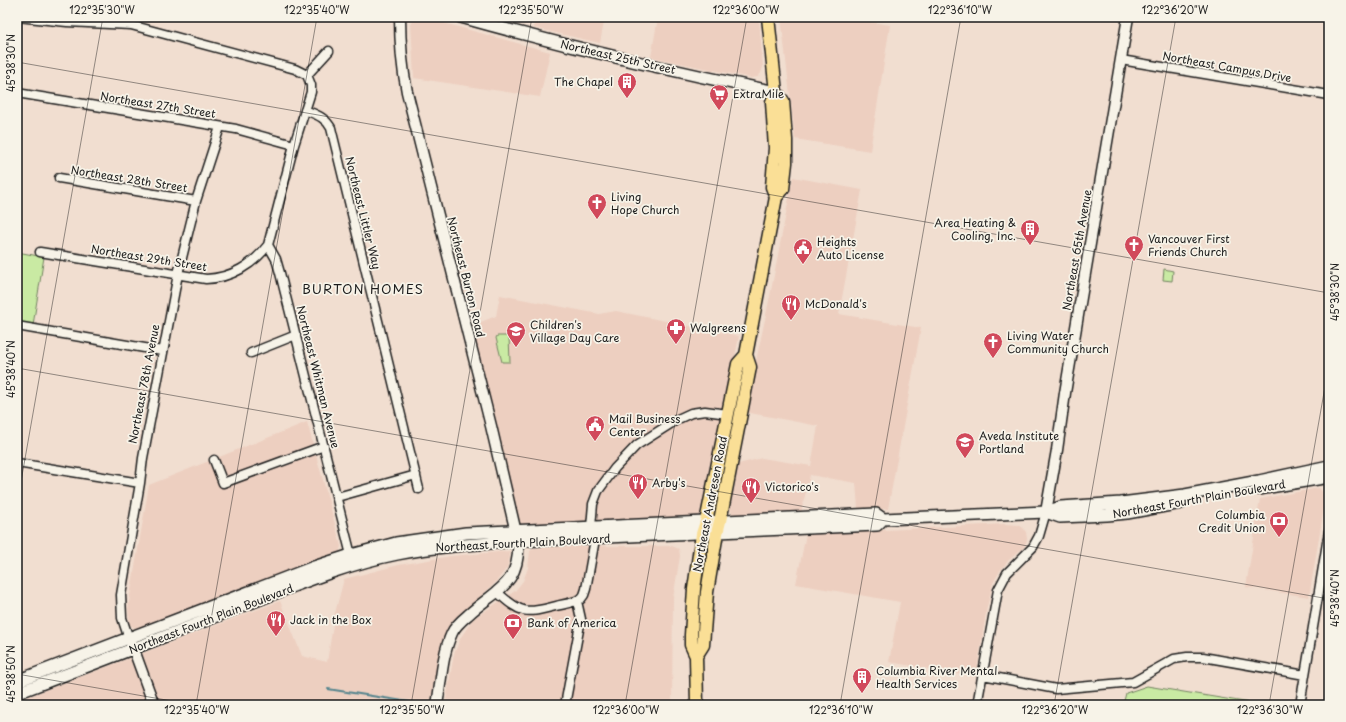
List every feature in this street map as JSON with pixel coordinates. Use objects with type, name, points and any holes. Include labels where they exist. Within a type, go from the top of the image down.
[{"type":"main road","name":"Northeast 25th Street","points":[[461,17],[539,39],[702,77],[776,92]]},
{"type":"main road","name":"Northeast Andresen Road","points":[[696,705],[696,656],[691,646],[691,635],[694,589],[704,528],[728,414],[742,360],[776,197],[783,189],[786,163],[783,101],[776,92],[768,17]]},
{"type":"main road","name":"Northeast Andresen Road","points":[[696,656],[703,645],[707,592],[717,533],[750,367],[742,360]]},
{"type":"main road","points":[[728,414],[734,417],[731,434],[735,444]]},
{"type":"main road","name":"Northeast Fourth Plain Boulevard","points":[[17,681],[131,644],[354,565],[396,554],[516,536],[591,528],[704,528],[717,533],[877,525],[883,520],[1046,512],[1061,506],[1121,503],[1185,495],[1329,466]]},
{"type":"main road","name":"Northeast Fourth Plain Boulevard","points":[[1046,512],[1060,517],[1119,514],[1329,477]]},
{"type":"main road","name":"Northeast Fourth Plain Boulevard","points":[[17,693],[282,580],[351,555],[396,543],[466,533],[595,538],[704,528],[720,521],[876,514],[883,520]]},
{"type":"main road","points":[[290,588],[295,581],[350,561],[352,559],[351,555]]},
{"type":"street","points":[[18,17],[67,22],[131,25],[295,69],[307,75],[311,85],[311,92],[294,145],[268,245]]},
{"type":"street","name":"Northeast Burton Road","points":[[400,17],[402,68],[407,92],[491,426],[516,536],[518,552],[514,571],[506,584],[462,619],[452,632],[446,650],[436,705]]},
{"type":"street","name":"Northeast 65th Avenue","points":[[1046,512],[1128,17]]},
{"type":"street","points":[[307,75],[329,51]]},
{"type":"street","name":"Northeast Campus Drive","points":[[1121,60],[1329,95]]},
{"type":"street","name":"Northeast 27th Street","points":[[17,93],[236,129],[294,145]]},
{"type":"street","name":"Northeast Littler Way","points":[[305,110],[321,116],[327,121],[331,128],[419,489]]},
{"type":"street","name":"Northeast 78th Avenue","points":[[131,644],[122,618],[121,595],[140,483],[142,458],[178,274],[196,201],[220,127]]},
{"type":"street","name":"Northeast 28th Street","points":[[58,178],[196,201]]},
{"type":"street","name":"Northeast 29th Street","points":[[40,252],[206,279],[224,277],[240,270],[260,255],[268,245]]},
{"type":"street","name":"Northeast Whitman Avenue","points":[[268,245],[276,259],[280,273],[351,555]]},
{"type":"street","points":[[17,326],[162,351]]},
{"type":"street","points":[[251,353],[296,335]]},
{"type":"street","points":[[591,528],[593,504],[598,491],[615,468],[637,445],[678,419],[691,413],[705,411],[728,414]]},
{"type":"street","points":[[214,460],[223,483],[230,484],[324,446]]},
{"type":"street","points":[[17,463],[140,483]]},
{"type":"street","points":[[337,497],[416,476]]},
{"type":"street","points":[[977,705],[998,590],[1007,573],[1033,547],[1040,536],[1046,512]]},
{"type":"street","points":[[1300,705],[1329,531]]},
{"type":"street","points":[[497,592],[511,605],[528,611],[538,611],[577,601],[585,594],[595,538]]},
{"type":"street","points":[[566,705],[580,619],[577,601]]},
{"type":"street","points":[[131,644],[154,705]]},
{"type":"street","points":[[982,675],[1056,689],[1133,682],[1174,659],[1187,657],[1202,657],[1305,675]]},
{"type":"shaded area","points":[[418,17],[550,52],[540,97],[414,78],[411,23]]},
{"type":"shaded area","points":[[536,17],[605,17],[600,43],[534,28]]},
{"type":"shaded area","points":[[658,17],[759,17],[763,67],[761,73],[758,77],[751,78],[651,57]]},
{"type":"shaded area","points":[[781,17],[839,17],[890,25],[870,151],[795,139]]},
{"type":"shaded area","points":[[793,177],[862,190],[839,314],[921,328],[888,509],[858,509],[856,483],[810,475],[801,512],[736,516],[732,514],[730,509],[729,505],[738,464],[762,458],[811,466],[818,426],[745,412],[770,296]]},
{"type":"shaded area","points":[[500,295],[599,314],[616,311],[739,336],[705,513],[702,516],[698,518],[524,527],[521,525],[471,326],[496,316]]},
{"type":"shaded area","points":[[307,422],[341,546],[339,553],[138,630],[130,625],[128,608],[149,485]]},
{"type":"shaded area","points":[[1319,488],[1326,496],[1309,597],[1246,587],[1260,499]]},
{"type":"shaded area","points":[[1005,524],[1019,525],[1026,532],[1027,539],[1025,546],[1008,561],[993,583],[987,607],[976,677],[889,662],[900,602],[796,584],[806,534]]},
{"type":"shaded area","points":[[577,546],[672,546],[679,549],[680,556],[673,599],[672,705],[445,705],[454,654],[461,637],[473,619],[515,591],[523,581],[528,568],[530,551],[534,548]]},
{"type":"shaded area","points":[[510,551],[507,568],[495,583],[457,618],[447,634],[440,650],[430,705],[17,705],[17,701],[280,601],[302,656],[327,662],[335,613],[344,579],[399,565],[451,556]]},
{"type":"green space","points":[[17,252],[44,257],[33,325],[17,323]]},
{"type":"green space","points":[[1164,269],[1173,271],[1172,281],[1163,280]]},
{"type":"green space","points":[[497,336],[509,336],[510,362],[502,362],[496,338]]},
{"type":"green space","points":[[1147,686],[1263,705],[1123,705],[1126,693]]},
{"type":"waterway","points":[[328,689],[422,704]]},
{"type":"place","name":"The Chapel","points":[[627,99]]},
{"type":"place","name":"ExtraMile","points":[[719,111]]},
{"type":"place","name":"Living Hope Church","points":[[597,220]]},
{"type":"place","name":"Area Heating & Cooling, Inc.","points":[[1030,246]]},
{"type":"place","name":"Vancouver First Friends Church","points":[[1134,262]]},
{"type":"place","name":"Heights Auto License","points":[[803,265]]},
{"type":"place","name":"McDonald's","points":[[791,321]]},
{"type":"place","name":"Walgreens","points":[[676,345]]},
{"type":"place","name":"Children's Village Day Care","points":[[516,348]]},
{"type":"place","name":"Living Water Community Church","points":[[993,359]]},
{"type":"place","name":"Mail Business Center","points":[[595,442]]},
{"type":"place","name":"Aveda Institute Portland","points":[[965,459]]},
{"type":"place","name":"Arby's","points":[[638,500]]},
{"type":"place","name":"Victorico's","points":[[751,504]]},
{"type":"place","name":"Columbia Credit Union","points":[[1279,538]]},
{"type":"place","name":"Jack in the Box","points":[[276,637]]},
{"type":"place","name":"Bank of America","points":[[513,640]]},
{"type":"place","name":"Columbia River Mental Health Services","points":[[862,694]]},
{"type":"district","name":"BURTON HOMES","points":[[363,289]]}]
